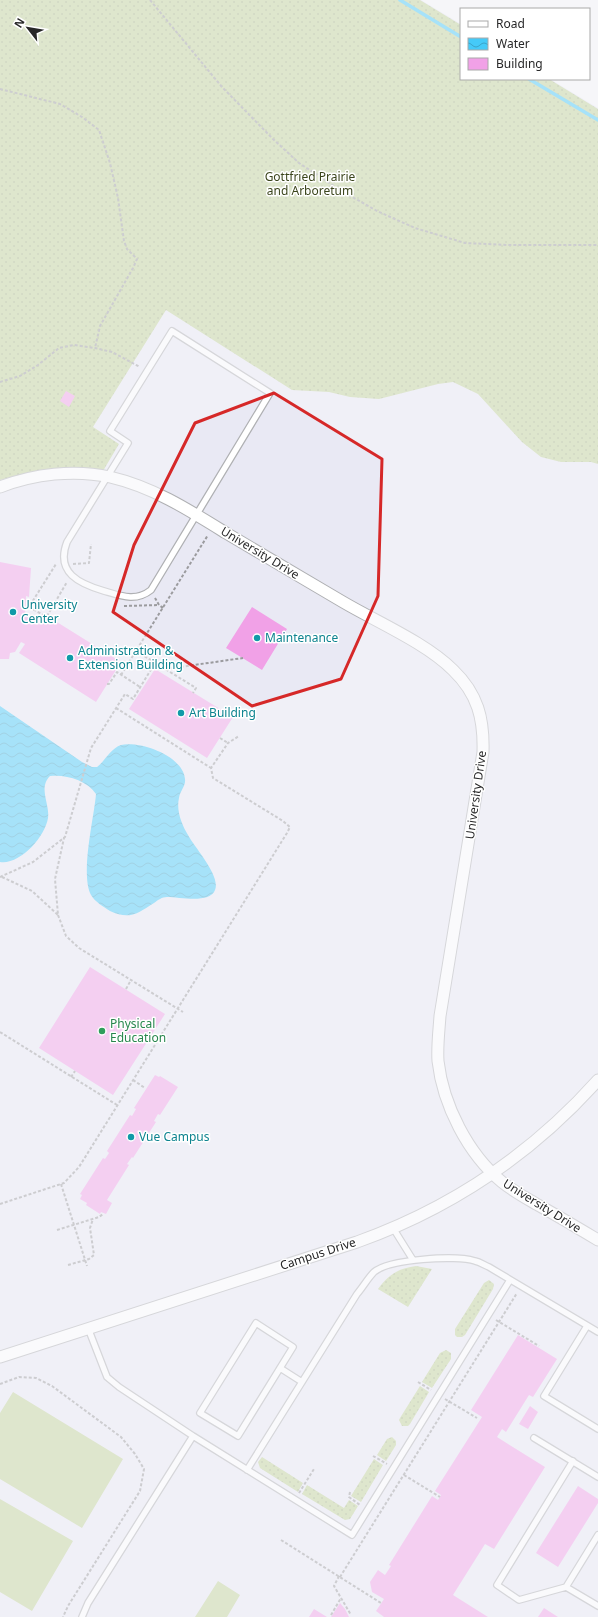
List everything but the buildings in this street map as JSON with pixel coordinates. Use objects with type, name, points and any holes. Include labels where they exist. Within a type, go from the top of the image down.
[{"type":"street","name":"University Drive","points":[[0,487],[24,479],[51,474],[108,476],[142,486],[197,514],[214,526],[435,656],[454,670],[467,686],[478,706],[483,728],[482,765],[440,1016],[438,1061],[445,1092],[453,1113],[465,1137],[481,1161],[493,1174],[517,1192],[598,1240]]},
{"type":"street","name":"Campus Drive","points":[[0,1357],[357,1242],[393,1228],[446,1203],[493,1174],[549,1130],[598,1080]]},
{"type":"lane","points":[[172,331],[270,393],[155,585],[143,596],[136,598],[86,586],[72,576],[66,566],[64,552],[67,542],[128,443],[110,431],[147,371],[172,331]]},
{"type":"lane","points":[[393,1228],[413,1260]]},
{"type":"lane","points":[[247,1470],[357,1294],[375,1271],[389,1265],[413,1260],[456,1259],[474,1261],[489,1267],[598,1332]]},
{"type":"lane","points":[[88,1328],[107,1377],[119,1387],[193,1436],[352,1535],[510,1280]]},
{"type":"lane","points":[[256,1323],[293,1347],[280,1368],[238,1436],[200,1413],[256,1323]]},
{"type":"lane","points":[[587,1326],[544,1396],[598,1429]]},
{"type":"lane","points":[[280,1368],[302,1382]]},
{"type":"lane","points":[[82,1617],[88,1603],[193,1436]]},
{"type":"lane","points":[[534,1438],[598,1476]]},
{"type":"lane","points":[[573,1461],[497,1585],[519,1600],[566,1587],[598,1535]]},
{"type":"lane","points":[[566,1587],[598,1606]]},
{"type":"path","points":[[150,0],[222,87],[273,139],[299,163],[340,190],[377,211],[414,228],[465,242],[508,245],[598,245]]},
{"type":"path","points":[[0,89],[60,104],[82,116],[99,130],[110,163],[118,198],[124,240],[127,250],[137,259],[100,326],[95,348]]},
{"type":"path","points":[[0,382],[20,376],[38,365],[59,348],[74,345],[112,352],[147,371]]},
{"type":"path","points":[[121,675],[214,526]]},
{"type":"path","points":[[29,607],[56,561],[58,568],[78,562],[89,562],[91,544]]},
{"type":"path","points":[[47,616],[66,581],[70,586]]},
{"type":"path","points":[[118,604],[130,607],[159,605],[163,608]]},
{"type":"path","points":[[26,607],[29,607],[43,615]]},
{"type":"path","points":[[136,651],[196,688],[193,693]]},
{"type":"path","points":[[166,669],[243,658]]},
{"type":"path","points":[[155,663],[132,699],[124,694],[91,748],[65,837],[55,879],[58,915],[66,936],[79,948],[183,1012]]},
{"type":"path","points":[[107,684],[109,684],[116,672],[140,687]]},
{"type":"path","points":[[116,708],[211,768]]},
{"type":"path","points":[[0,1204],[64,1183],[78,1167],[290,827],[213,778],[211,768],[228,743],[240,736]]},
{"type":"path","points":[[220,738],[228,743]]},
{"type":"path","points":[[1,877],[32,862],[65,837]]},
{"type":"path","points":[[1,877],[32,891],[58,915]]},
{"type":"path","points":[[126,989],[132,980]]},
{"type":"path","points":[[0,1032],[117,1105]]},
{"type":"path","points":[[71,1077],[75,1071]]},
{"type":"path","points":[[133,1080],[145,1088]]},
{"type":"path","points":[[61,1184],[88,1266]]},
{"type":"path","points":[[57,1230],[93,1219],[103,1214]]},
{"type":"path","points":[[68,1265],[86,1260],[94,1253],[90,1228],[93,1219]]},
{"type":"path","points":[[352,1615],[334,1586],[521,1287]]},
{"type":"path","points":[[488,1315],[539,1346]]},
{"type":"path","points":[[0,1384],[19,1377],[36,1378],[52,1386],[120,1437],[135,1454],[144,1469],[140,1491],[72,1599],[63,1617]]},
{"type":"path","points":[[418,1382],[477,1418]]},
{"type":"path","points":[[373,1456],[440,1497]]},
{"type":"path","points":[[295,1500],[314,1469]]},
{"type":"path","points":[[281,1540],[381,1603]]},
{"type":"path","points":[[331,1615],[341,1598]]},
{"type":"highlighted area","points":[[274,393],[382,459],[378,596],[341,679],[252,706],[113,612],[134,545],[195,423]]},
{"type":"shaded area","points":[[0,0],[421,0],[460,23],[460,80],[552,80],[598,108],[598,1617],[0,1617]]},
{"type":"green space","name":"Gottfried Prairie and Arboretum","points":[[0,0],[420,0],[460,24],[460,80],[551,80],[598,109],[598,464],[591,462],[561,462],[541,457],[522,442],[478,394],[453,382],[438,384],[379,399],[350,397],[329,392],[292,390],[166,310],[93,427],[119,444],[103,471],[31,472],[0,480]]},
{"type":"green space","points":[[416,1266],[432,1269],[408,1307],[378,1289],[394,1273],[404,1268]]},
{"type":"green space","points":[[489,1280],[494,1284],[493,1289],[465,1335],[462,1337],[457,1337],[455,1335],[455,1329],[484,1283]]},
{"type":"green space","points":[[446,1350],[451,1353],[451,1359],[432,1388],[422,1382],[440,1353]]},
{"type":"green space","points":[[420,1386],[429,1392],[410,1424],[408,1426],[402,1426],[399,1420]]},
{"type":"green space","points":[[13,1392],[123,1459],[82,1528],[0,1479],[0,1413]]},
{"type":"green space","points":[[392,1437],[396,1441],[396,1445],[386,1461],[377,1455],[387,1439]]},
{"type":"green space","points":[[262,1457],[303,1483],[298,1492],[260,1468],[258,1462]]},
{"type":"green space","points":[[374,1459],[383,1465],[361,1502],[351,1496]]},
{"type":"green space","points":[[307,1485],[344,1508],[349,1500],[358,1506],[350,1519],[345,1520],[302,1494]]},
{"type":"green space","points":[[0,1499],[73,1541],[32,1611],[0,1592]]},
{"type":"green space","points":[[218,1581],[240,1595],[227,1617],[195,1617]]},
{"type":"water","points":[[0,706],[82,762],[92,767],[97,767],[117,747],[129,744],[150,748],[169,757],[177,763],[185,779],[185,784],[178,803],[180,818],[188,835],[214,877],[216,884],[215,890],[212,894],[207,897],[194,899],[163,898],[138,913],[128,915],[117,914],[110,911],[95,900],[91,895],[88,886],[87,860],[96,794],[87,785],[69,777],[50,776],[47,781],[45,791],[48,818],[46,825],[37,841],[16,859],[8,862],[0,862]]},
{"type":"waterway","points":[[400,0],[460,36]]},
{"type":"waterway","points":[[531,80],[598,120]]},
{"type":"place","name":"University Center","points":[[13,612]]},
{"type":"place","name":"Maintenance","points":[[257,638]]},
{"type":"place","name":"Administration & Extension Building","points":[[70,658]]},
{"type":"place","name":"Art Building","points":[[181,713]]},
{"type":"place","name":"Physical Education","points":[[102,1031]]},
{"type":"place","name":"Vue Campus","points":[[131,1137]]}]
